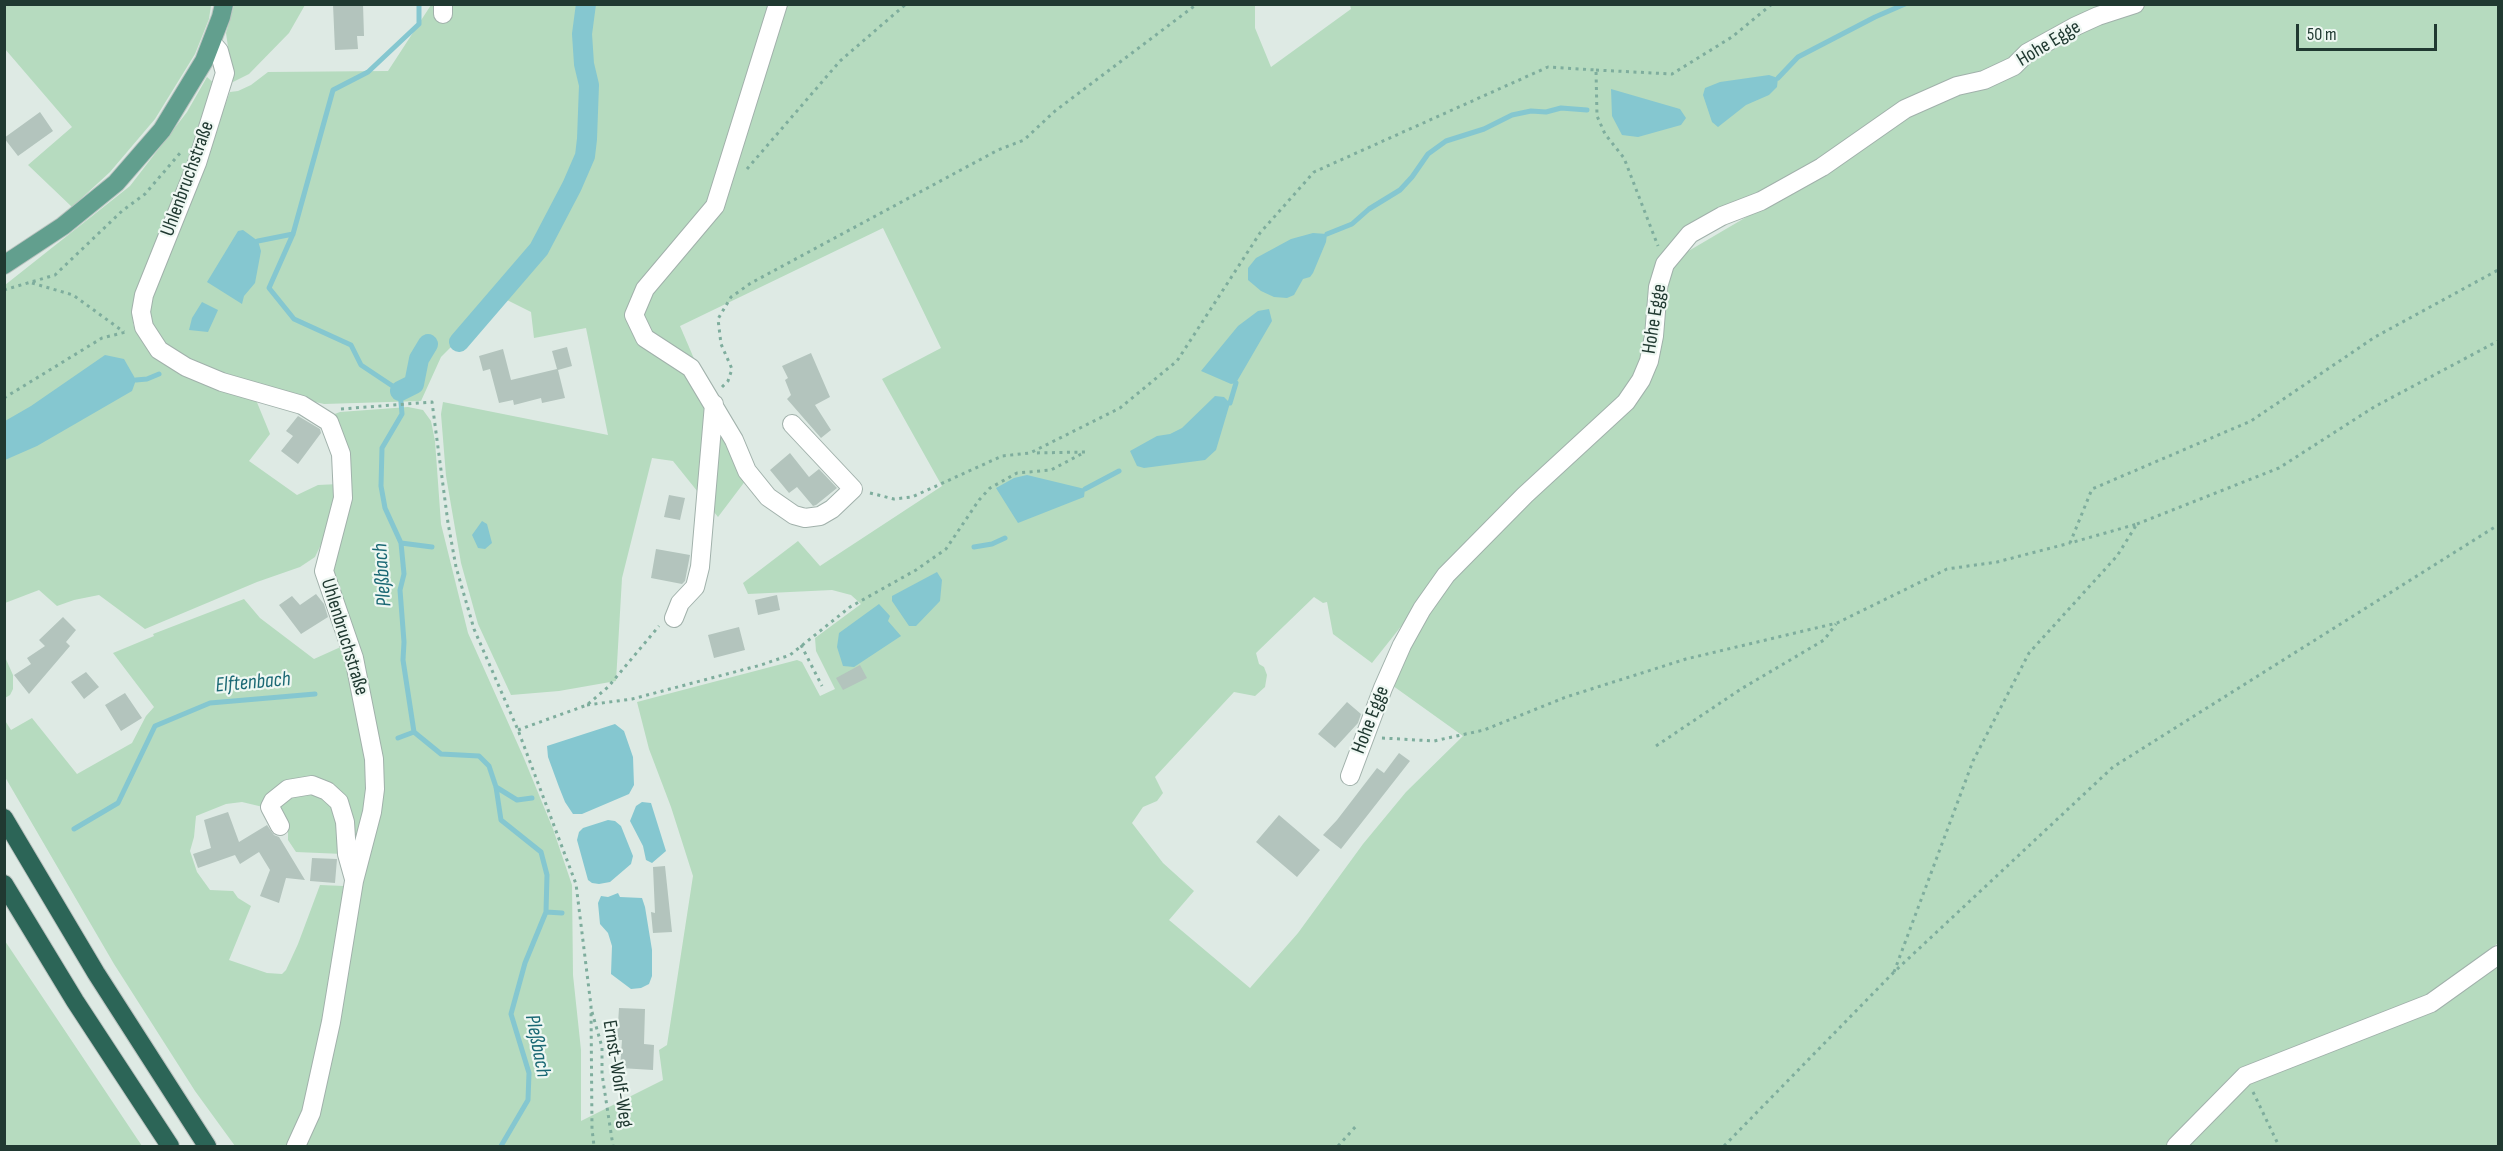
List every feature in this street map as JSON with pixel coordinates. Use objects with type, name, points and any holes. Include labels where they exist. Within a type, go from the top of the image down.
[{"type":"highway","points":[[4,818],[96,973],[207,1146]]},
{"type":"highway","points":[[4,884],[75,1001],[170,1146]]},
{"type":"main road","points":[[4,265],[63,226],[116,183],[162,130],[193,82],[212,43],[224,4]]},
{"type":"street","points":[[778,4],[714,206],[645,289],[634,315],[645,338],[692,368],[734,440],[747,471],[768,497],[785,511],[805,518],[820,516],[832,509],[853,489],[792,424]]},
{"type":"street","name":"Hohe Egge","points":[[1350,776],[1402,645],[1422,609],[1446,575],[1525,495],[1626,402],[1641,380],[1649,361],[1654,336],[1658,287],[1665,264],[1690,234],[1722,216],[1761,201],[1822,167],[1905,109],[1957,86],[1984,80],[2014,66],[2027,53],[2076,26],[2135,4]]},
{"type":"street","name":"Uhlenbruchstraße","points":[[212,43],[219,51],[225,73],[197,163],[144,296],[141,312],[144,327],[159,350],[186,367],[222,382],[302,405],[316,412],[328,422],[336,438],[343,476],[343,498],[324,571],[354,658],[374,759],[375,789],[372,812],[354,881],[318,1086],[296,1146]]},
{"type":"street","points":[[667,621],[695,587],[700,567],[710,398]]},
{"type":"street","points":[[280,826],[270,807],[273,801],[288,789],[312,785],[327,791],[339,802],[345,822],[347,854],[354,881]]},
{"type":"street","points":[[2176,1146],[2246,1076],[2431,1003],[2499,955]]},
{"type":"path","points":[[744,172],[840,61],[906,4]]},
{"type":"path","points":[[710,398],[723,386],[732,369],[723,350],[718,319],[731,297],[751,283],[917,193],[998,150],[1024,140],[1055,111],[1197,4]]},
{"type":"path","points":[[1030,453],[1120,408],[1177,361],[1260,233],[1314,172],[1548,67],[1672,74],[1731,37],[1772,4]]},
{"type":"path","points":[[1596,70],[1597,116],[1605,134],[1624,158],[1665,264]]},
{"type":"path","points":[[4,290],[55,275],[122,211],[145,194],[186,148]]},
{"type":"path","points":[[2070,543],[2092,489],[2251,421],[2375,337],[2499,270]]},
{"type":"path","points":[[30,282],[73,295],[124,332]]},
{"type":"path","points":[[4,398],[102,338],[144,327]]},
{"type":"path","points":[[1365,736],[1434,741],[1484,730],[1566,697],[1686,659],[1837,623],[1947,569],[1997,562],[2137,524],[2279,468],[2374,407],[2499,341]]},
{"type":"path","points":[[316,412],[432,402],[448,524],[456,567],[474,629],[518,730],[576,884],[591,1006],[594,1146]]},
{"type":"path","points":[[518,730],[588,705],[632,699],[761,665],[790,654],[850,607],[916,570],[946,549],[979,500],[990,488],[1017,473],[1051,470],[1085,452],[1002,456],[912,497],[894,499],[853,489]]},
{"type":"path","points":[[1894,972],[1973,760],[2029,653],[2118,556],[2137,524]]},
{"type":"path","points":[[1724,1146],[1894,972],[2113,767],[2499,525]]},
{"type":"path","points":[[588,705],[608,687],[667,621]]},
{"type":"path","points":[[1656,746],[1741,689],[1824,639],[1837,623]]},
{"type":"path","points":[[801,645],[822,686]]},
{"type":"path","name":"Ernst-Wolf-Weg","points":[[591,1006],[602,1047],[602,1074],[613,1146]]},
{"type":"path","points":[[2246,1076],[2279,1146]]},
{"type":"path","points":[[1338,1146],[1358,1124]]},
{"type":"green space","points":[[5,4],[211,5],[209,19],[195,54],[155,119],[110,172],[72,207],[28,165],[72,127],[5,49]]},
{"type":"green space","points":[[2151,4],[2498,5],[2498,943],[2430,999],[2243,1074],[2169,1146],[302,1146],[312,1123],[325,1075],[380,783],[376,742],[362,674],[336,589],[332,567],[348,498],[349,476],[347,456],[332,415],[340,412],[408,407],[423,410],[431,421],[435,441],[441,524],[468,633],[523,756],[553,829],[572,885],[573,975],[581,1050],[581,1121],[663,1080],[659,1050],[667,1045],[693,876],[671,807],[649,749],[637,702],[797,660],[802,662],[820,696],[835,689],[816,651],[815,638],[861,604],[851,595],[832,590],[748,594],[743,583],[798,541],[820,566],[942,486],[882,379],[941,348],[883,228],[680,326],[746,480],[718,517],[673,461],[652,458],[622,578],[616,681],[559,691],[511,695],[478,624],[461,563],[446,476],[441,414],[443,402],[608,435],[586,328],[534,338],[531,312],[505,299],[473,325],[441,357],[421,401],[324,404],[259,389],[225,378],[174,353],[152,329],[149,315],[153,291],[230,92],[251,85],[268,72],[388,71],[431,5],[1255,5],[1255,28],[1271,67],[1351,9],[1350,5],[2121,5],[2088,16],[2057,32],[2026,50],[2012,64],[1982,78],[1955,84],[1903,105],[1787,181],[1704,218],[1673,241],[1653,286],[1647,359],[1638,376],[1623,397],[1486,525],[1445,571],[1372,663],[1333,634],[1327,602],[1323,603],[1314,597],[1256,653],[1259,664],[1264,667],[1267,675],[1265,687],[1255,696],[1234,692],[1155,777],[1163,793],[1157,801],[1143,807],[1132,823],[1163,863],[1194,891],[1169,920],[1250,988],[1298,933],[1363,844],[1406,792],[1463,736],[1389,683],[1398,663],[1424,614],[1450,578],[1483,540],[1637,397],[1650,373],[1656,353],[1664,284],[1668,271],[1680,256],[1823,172],[1906,113],[1957,90],[1981,86],[2017,69],[2031,55],[2088,26]]},
{"type":"green space","points":[[234,5],[305,5],[289,33],[249,74],[233,82],[226,33]]},
{"type":"green space","points":[[207,77],[216,85],[136,303],[133,324],[141,340],[155,354],[256,400],[270,434],[249,461],[297,495],[318,485],[339,484],[329,528],[315,557],[300,567],[257,582],[145,629],[99,595],[57,606],[39,590],[5,603],[5,285],[130,186],[187,112]]},
{"type":"green space","points":[[244,599],[260,618],[314,659],[345,645],[372,787],[355,854],[350,833],[317,782],[263,807],[242,802],[226,804],[196,816],[190,851],[197,872],[210,890],[233,891],[238,898],[251,906],[229,960],[267,973],[282,974],[298,944],[320,885],[344,886],[345,902],[310,1098],[288,1146],[235,1146],[195,1091],[114,964],[5,777],[4,719],[11,730],[32,718],[77,774],[132,743],[146,716],[154,707],[113,653],[154,636],[153,634]]},
{"type":"green space","points":[[5,657],[13,675],[13,689],[5,698]]},
{"type":"green space","points":[[304,788],[335,802],[343,854],[296,852],[288,840],[288,832],[276,807]]},
{"type":"green space","points":[[5,941],[142,1146],[5,1146]]},
{"type":"green space","points":[[2498,952],[2498,1146],[2176,1146],[2245,1076],[2433,1007]]},
{"type":"water","points":[[1769,75],[1778,78],[1777,87],[1769,95],[1746,105],[1718,127],[1712,122],[1703,95],[1705,88],[1720,82]]},
{"type":"water","points":[[1611,89],[1680,109],[1686,118],[1681,125],[1638,137],[1622,135],[1612,116]]},
{"type":"water","points":[[243,230],[258,241],[261,251],[255,283],[244,296],[242,304],[207,282],[238,231]]},
{"type":"water","points":[[1313,233],[1327,234],[1326,242],[1313,273],[1310,277],[1303,279],[1294,295],[1287,298],[1274,297],[1261,291],[1248,280],[1248,268],[1256,258],[1291,239]]},
{"type":"water","points":[[202,302],[218,310],[208,332],[189,330],[192,318]]},
{"type":"water","points":[[1269,309],[1272,321],[1236,383],[1231,384],[1201,371],[1238,326],[1258,311]]},
{"type":"water","points":[[105,355],[124,359],[136,380],[132,391],[37,446],[5,460],[5,421],[31,406]]},
{"type":"water","points":[[1215,396],[1224,397],[1230,403],[1216,450],[1205,460],[1144,468],[1137,466],[1130,451],[1157,436],[1170,434],[1182,428]]},
{"type":"water","points":[[1027,475],[1085,489],[1084,497],[1018,523],[996,488],[1014,478]]},
{"type":"water","points":[[482,521],[487,524],[492,543],[485,549],[478,548],[472,535]]},
{"type":"water","points":[[937,572],[942,580],[940,601],[916,626],[909,626],[892,601],[892,596]]},
{"type":"water","points":[[879,604],[890,616],[888,621],[901,636],[854,667],[843,666],[837,647],[839,633]]},
{"type":"water","points":[[615,724],[624,731],[633,757],[634,785],[629,794],[582,814],[573,814],[559,787],[548,757],[547,746]]},
{"type":"water","points":[[642,802],[651,803],[666,851],[652,863],[646,860],[643,846],[630,821],[636,806]]},
{"type":"water","points":[[608,820],[615,821],[621,826],[633,856],[631,864],[610,882],[592,883],[588,880],[577,840],[579,832],[583,828]]},
{"type":"water","points":[[618,893],[620,897],[642,898],[645,907],[652,950],[652,976],[649,984],[641,988],[631,989],[611,974],[612,946],[608,933],[600,924],[598,903],[601,896],[608,897]]},
{"type":"building","points":[[333,4],[363,4],[364,36],[357,36],[358,49],[335,50]]},
{"type":"building","points":[[40,112],[53,131],[18,156],[4,138]]},
{"type":"building","points":[[567,347],[572,366],[558,370],[565,398],[542,403],[541,398],[514,405],[513,400],[499,403],[490,369],[483,371],[479,356],[503,349],[511,380],[557,369],[552,351]]},
{"type":"building","points":[[811,353],[830,397],[815,405],[831,430],[821,438],[787,399],[791,395],[785,380],[788,378],[782,366]]},
{"type":"building","points":[[298,416],[320,429],[321,433],[298,464],[281,451],[293,436],[286,431]]},
{"type":"building","points":[[790,453],[809,477],[819,469],[837,488],[813,506],[797,487],[789,493],[770,470]]},
{"type":"building","points":[[669,495],[685,498],[680,520],[664,517]]},
{"type":"building","points":[[656,549],[690,555],[685,581],[682,584],[651,578]]},
{"type":"building","points":[[316,594],[324,604],[328,617],[301,634],[279,605],[292,596],[300,605]]},
{"type":"building","points":[[777,595],[780,610],[758,615],[755,600]]},
{"type":"building","points":[[63,617],[76,630],[66,642],[70,646],[29,694],[14,675],[31,664],[27,658],[45,646],[39,640]]},
{"type":"building","points":[[739,627],[745,650],[714,658],[708,635]]},
{"type":"building","points":[[860,665],[867,678],[843,690],[836,678]]},
{"type":"building","points":[[86,672],[99,687],[84,699],[71,682]]},
{"type":"building","points":[[125,693],[142,718],[121,731],[105,705]]},
{"type":"building","points":[[1347,702],[1361,714],[1358,723],[1335,748],[1318,734]]},
{"type":"building","points":[[1399,753],[1410,761],[1341,849],[1323,835],[1377,768],[1384,773]]},
{"type":"building","points":[[228,812],[239,842],[267,825],[274,835],[279,837],[305,880],[286,878],[279,903],[260,896],[270,870],[259,852],[240,864],[235,855],[198,868],[193,854],[211,848],[204,820]]},
{"type":"building","points":[[1279,815],[1320,850],[1297,877],[1256,842]]},
{"type":"building","points":[[312,858],[337,859],[335,883],[310,881]]},
{"type":"building","points":[[665,866],[672,932],[653,933],[651,912],[655,913],[653,867]]},
{"type":"building","points":[[619,1008],[645,1009],[644,1044],[654,1045],[653,1070],[620,1068],[622,1040],[617,1040]]},
{"type":"waterway","name":"Pleßbach","points":[[419,4],[419,24],[368,72],[333,90],[293,234],[269,288],[294,319],[351,345],[361,365],[400,391],[402,414],[382,448],[381,486],[385,508],[401,543],[404,574],[400,590],[403,660],[414,732],[441,754],[479,756],[489,766],[496,787],[501,820],[541,852],[547,875],[546,912],[525,963],[511,1014],[529,1073],[528,1100],[501,1146]]},
{"type":"waterway","points":[[459,342],[539,249],[585,156],[589,85],[584,64],[582,34],[586,4]]},
{"type":"waterway","points":[[1778,78],[1798,57],[1905,4]]},
{"type":"waterway","points":[[1327,234],[1352,224],[1369,209],[1400,190],[1428,154],[1446,141],[1484,129],[1512,115],[1531,111],[1546,112],[1561,108],[1587,110]]},
{"type":"waterway","points":[[258,241],[293,234]]},
{"type":"waterway","points":[[400,391],[414,384],[419,359],[428,344]]},
{"type":"waterway","points":[[136,380],[147,379],[159,374]]},
{"type":"waterway","points":[[1230,403],[1236,383]]},
{"type":"waterway","points":[[1085,489],[1119,471]]},
{"type":"waterway","points":[[974,547],[992,544],[1005,538]]},
{"type":"waterway","points":[[401,543],[432,547]]},
{"type":"waterway","name":"Elftenbach","points":[[74,829],[118,803],[155,726],[210,703],[315,694]]},
{"type":"waterway","points":[[398,738],[414,732]]},
{"type":"waterway","points":[[496,787],[517,800],[532,798]]},
{"type":"waterway","points":[[546,912],[562,913]]}]
